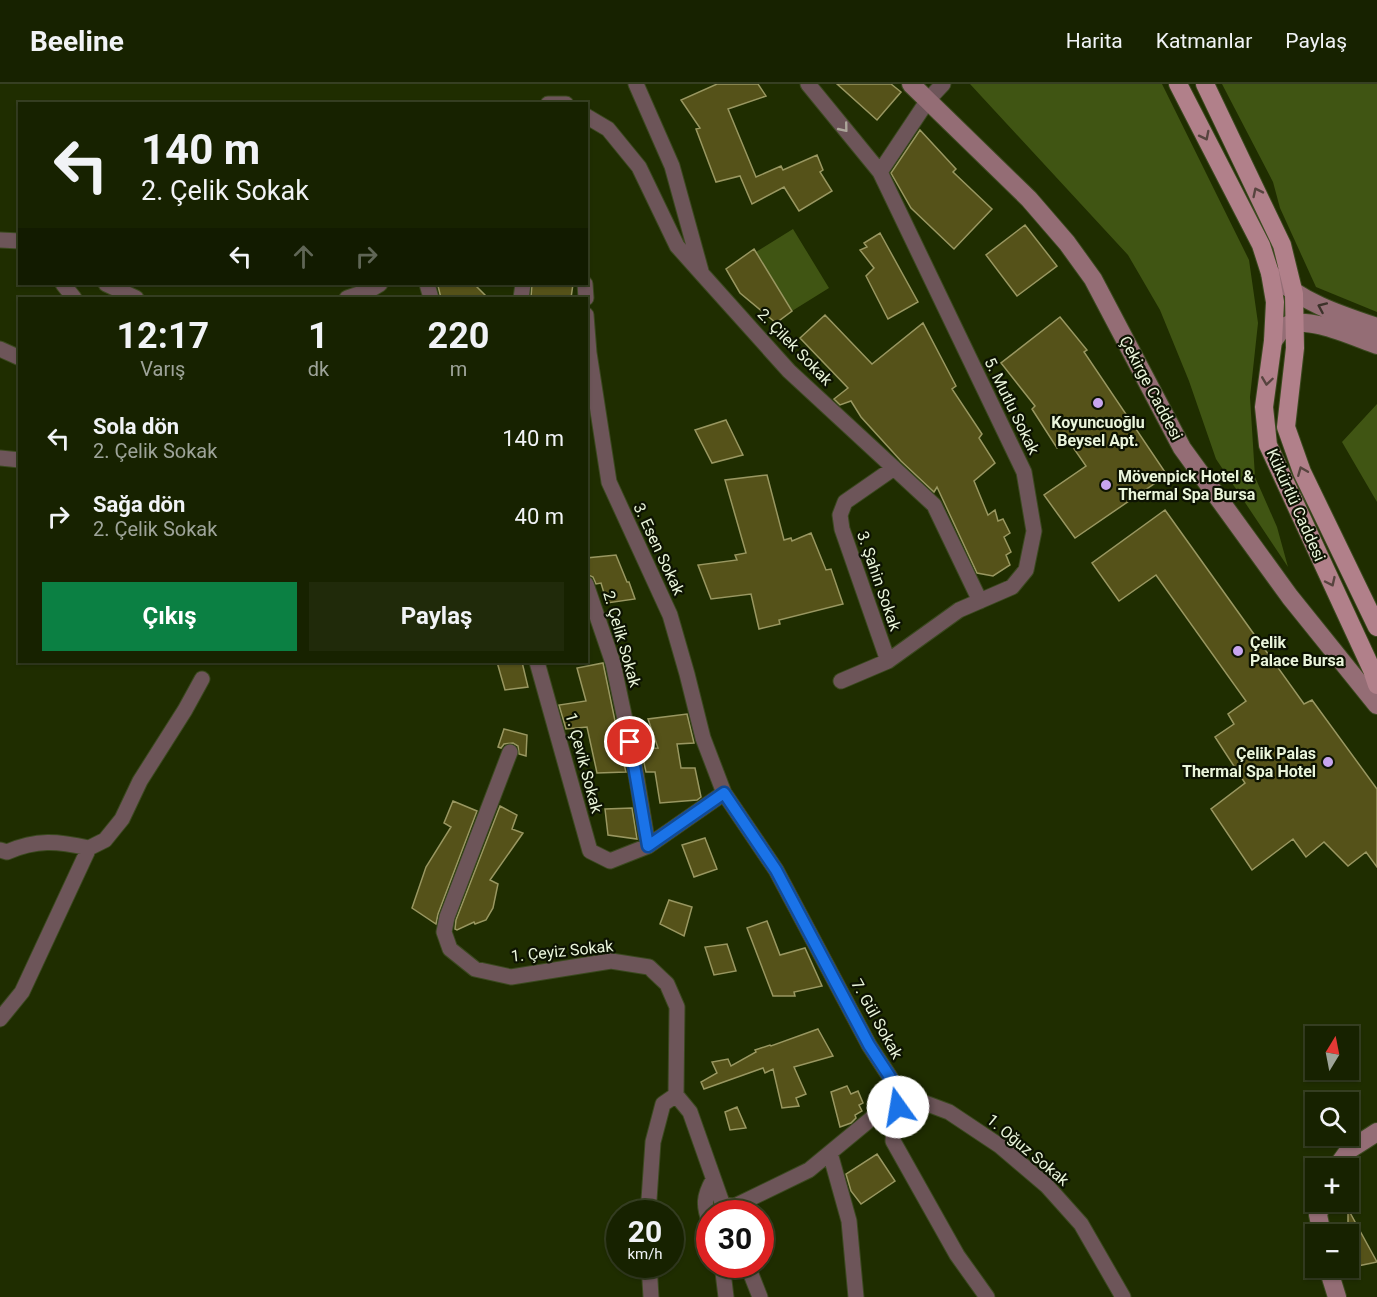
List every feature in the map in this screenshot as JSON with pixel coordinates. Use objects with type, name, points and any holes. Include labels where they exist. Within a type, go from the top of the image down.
[{"type":"main road","name":"Çekirge Caddesi","points":[[911,84],[1029,198],[1073,252],[1093,279],[1182,448],[1290,597],[1377,705]]},
{"type":"main road","name":"Kükürtlü Caddesi","points":[[1178,84],[1261,245],[1270,273],[1275,302],[1273,341],[1264,406],[1268,446],[1377,685]]},
{"type":"main road","name":"Kükürtlü Caddesi","points":[[1205,84],[1282,245],[1294,294],[1296,323],[1286,427],[1302,472],[1377,627]]},
{"type":"main road","points":[[1270,273],[1294,294],[1329,310],[1377,327]]},
{"type":"main road","points":[[1273,341],[1285,327],[1296,323],[1330,328],[1377,345]]},
{"type":"main road","points":[[1343,1158],[1349,1150],[1377,1132]]},
{"type":"main road","points":[[1331,1278],[1337,1297]]},
{"type":"street","points":[[636,84],[672,166],[702,274]]},
{"type":"street","name":"5. Mutlu Sokak","points":[[808,84],[880,172],[1024,472],[1034,531],[1026,570],[1012,587],[959,610],[888,661],[841,681]]},
{"type":"street","points":[[880,172],[928,100],[943,84]]},
{"type":"street","name":"2. Çilek Sokak","points":[[588,117],[608,129],[639,168],[677,246],[789,371],[934,505],[980,601]]},
{"type":"street","points":[[0,240],[18,241]]},
{"type":"street","points":[[64,285],[73,297]]},
{"type":"street","points":[[108,285],[134,297]]},
{"type":"street","points":[[350,297],[378,285]]},
{"type":"street","name":"3. Esen Sokak","points":[[588,340],[609,482],[670,615],[703,738],[724,793]]},
{"type":"street","points":[[0,349],[18,357]]},
{"type":"street","points":[[0,458],[18,460]]},
{"type":"street","name":"3. Şahin Sokak","points":[[888,661],[842,529],[840,515],[845,502],[894,468]]},
{"type":"street","name":"2. Çelik Sokak","points":[[588,590],[613,663],[634,762],[648,846]]},
{"type":"street","name":"1. Çevik Sokak","points":[[537,663],[590,851],[610,861],[648,846]]},
{"type":"street","points":[[0,1019],[22,992],[89,848],[105,840],[122,819],[140,781],[202,679]]},
{"type":"street","name":"1. Çeyiz Sokak","points":[[510,752],[447,917],[444,932],[450,949],[475,969],[511,977],[611,961],[649,967],[667,984],[677,1007],[676,1095]]},
{"type":"street","points":[[648,846],[724,793]]},
{"type":"street","name":"7. Gül Sokak","points":[[724,793],[776,870],[869,1045],[901,1094]]},
{"type":"street","points":[[2,855],[26,843],[67,843],[89,848]]},
{"type":"street","points":[[749,1200],[809,1170],[901,1094]]},
{"type":"street","points":[[901,1094],[893,1141],[957,1255],[987,1297]]},
{"type":"street","name":"1. Oğuz Sokak","points":[[901,1094],[949,1112],[1000,1146],[1047,1186],[1081,1224],[1123,1297]]},
{"type":"street","points":[[649,1200],[653,1143],[663,1104],[676,1095],[690,1112],[721,1200]]},
{"type":"street","points":[[830,1153],[849,1221],[856,1297]]},
{"type":"street","points":[[705,1200],[713,1180]]},
{"type":"street","points":[[650,1278],[651,1297]]},
{"type":"street","points":[[724,1278],[726,1297]]},
{"type":"street","points":[[753,1278],[760,1297]]},
{"type":"green space","points":[[970,84],[1162,84],[1249,260],[1258,323],[1250,397],[1255,477],[1277,527],[1288,567],[1216,459],[1189,381],[1160,310],[1128,255]]},
{"type":"green space","points":[[1222,84],[1377,84],[1377,312],[1316,287],[1280,208],[1273,182]]},
{"type":"green space","points":[[793,229],[829,288],[792,311],[756,252]]},
{"type":"green space","points":[[1377,404],[1377,502],[1342,442]]},
{"type":"building","points":[[717,84],[758,84],[766,96],[728,109],[756,177],[781,166],[783,170],[817,155],[823,170],[820,172],[832,191],[799,211],[784,187],[752,204],[740,176],[716,182],[696,129],[700,128],[681,100]]},
{"type":"building","points":[[837,84],[891,84],[901,92],[877,120]]},
{"type":"building","points":[[920,130],[956,169],[953,172],[992,209],[954,249],[911,208],[891,173]]},
{"type":"building","points":[[1025,225],[1057,266],[1017,296],[986,255]]},
{"type":"building","points":[[880,233],[918,302],[888,319],[866,276],[874,268],[860,250],[867,247],[864,243]]},
{"type":"building","points":[[754,249],[792,311],[776,323],[740,293],[726,269]]},
{"type":"building","points":[[475,285],[487,297],[441,297],[438,286]]},
{"type":"building","points":[[532,285],[573,285],[571,297],[531,297]]},
{"type":"building","points":[[825,315],[872,364],[923,323],[956,386],[952,389],[982,434],[979,438],[995,463],[974,481],[988,515],[995,510],[998,521],[1003,519],[1010,533],[1004,537],[1011,552],[1006,555],[1010,565],[993,576],[977,573],[937,487],[934,492],[901,461],[861,417],[851,401],[840,405],[834,399],[848,388],[800,338]]},
{"type":"building","points":[[1060,317],[1087,350],[1084,352],[1167,475],[1075,538],[1044,495],[1086,466],[1068,440],[1057,448],[1032,409],[1035,406],[1001,363]]},
{"type":"building","points":[[726,420],[743,455],[712,463],[695,430]]},
{"type":"building","points":[[767,475],[784,540],[791,538],[792,541],[811,533],[826,570],[831,569],[843,604],[779,620],[780,624],[759,629],[751,594],[711,599],[698,565],[737,560],[735,555],[746,553],[725,480]]},
{"type":"building","points":[[1165,510],[1304,704],[1312,700],[1377,789],[1377,867],[1366,852],[1348,866],[1324,842],[1306,857],[1293,839],[1252,870],[1211,809],[1245,783],[1215,737],[1234,724],[1228,714],[1246,701],[1156,575],[1119,601],[1092,563]]},
{"type":"building","points":[[616,555],[635,599],[607,603],[601,583],[596,584],[593,577],[588,575],[588,558]]},
{"type":"building","points":[[497,663],[522,663],[528,687],[505,690]]},
{"type":"building","points":[[603,663],[626,772],[597,773],[587,727],[566,729],[559,705],[586,701],[577,668]]},
{"type":"building","points":[[687,714],[694,743],[677,744],[681,768],[695,768],[701,797],[697,800],[660,803],[655,772],[646,772],[641,749],[658,748],[648,719]]},
{"type":"building","points":[[504,729],[527,735],[526,756],[519,754],[518,746],[513,743],[498,747]]},
{"type":"building","points":[[453,801],[477,811],[436,924],[412,908],[426,867],[451,827],[444,823]]},
{"type":"building","points":[[500,806],[517,815],[512,829],[523,833],[490,880],[498,884],[493,908],[486,920],[475,924],[474,922],[457,930],[455,929],[456,920]]},
{"type":"building","points":[[632,808],[637,839],[608,835],[605,809]]},
{"type":"building","points":[[705,838],[717,869],[694,877],[682,845]]},
{"type":"building","points":[[669,900],[692,907],[684,936],[660,924]]},
{"type":"building","points":[[767,921],[780,955],[805,948],[822,986],[794,992],[795,996],[773,996],[747,928]]},
{"type":"building","points":[[727,944],[736,971],[714,975],[705,947]]},
{"type":"building","points":[[818,1029],[833,1056],[794,1067],[806,1094],[796,1098],[799,1106],[782,1108],[773,1069],[765,1073],[763,1068],[704,1089],[701,1082],[717,1073],[712,1062],[728,1059],[731,1066],[756,1052],[755,1050]]},
{"type":"building","points":[[847,1086],[851,1094],[858,1091],[863,1103],[859,1105],[862,1111],[855,1115],[856,1118],[851,1123],[840,1127],[831,1092]]},
{"type":"building","points":[[737,1107],[746,1128],[730,1130],[725,1112]]},
{"type":"building","points":[[877,1154],[895,1181],[861,1204],[851,1191],[846,1174]]},
{"type":"building","points":[[1348,1212],[1350,1212],[1356,1224],[1348,1224]]},
{"type":"building","points":[[1359,1229],[1377,1262],[1359,1266]]},
{"type":"place","name":"Koyuncuoğlu Beysel Apt.","points":[[1098,403]]},
{"type":"place","name":"Mövenpick Hotel & Thermal Spa Bursa","points":[[1106,485]]},
{"type":"place","name":"Çelik Palace Bursa","points":[[1238,651]]},
{"type":"place","name":"Çelik Palas Thermal Spa Hotel","points":[[1328,762]]},
{"type":"route","points":[[630,742],[648,846],[724,793],[776,870],[869,1045],[901,1094],[898,1107]]}]
